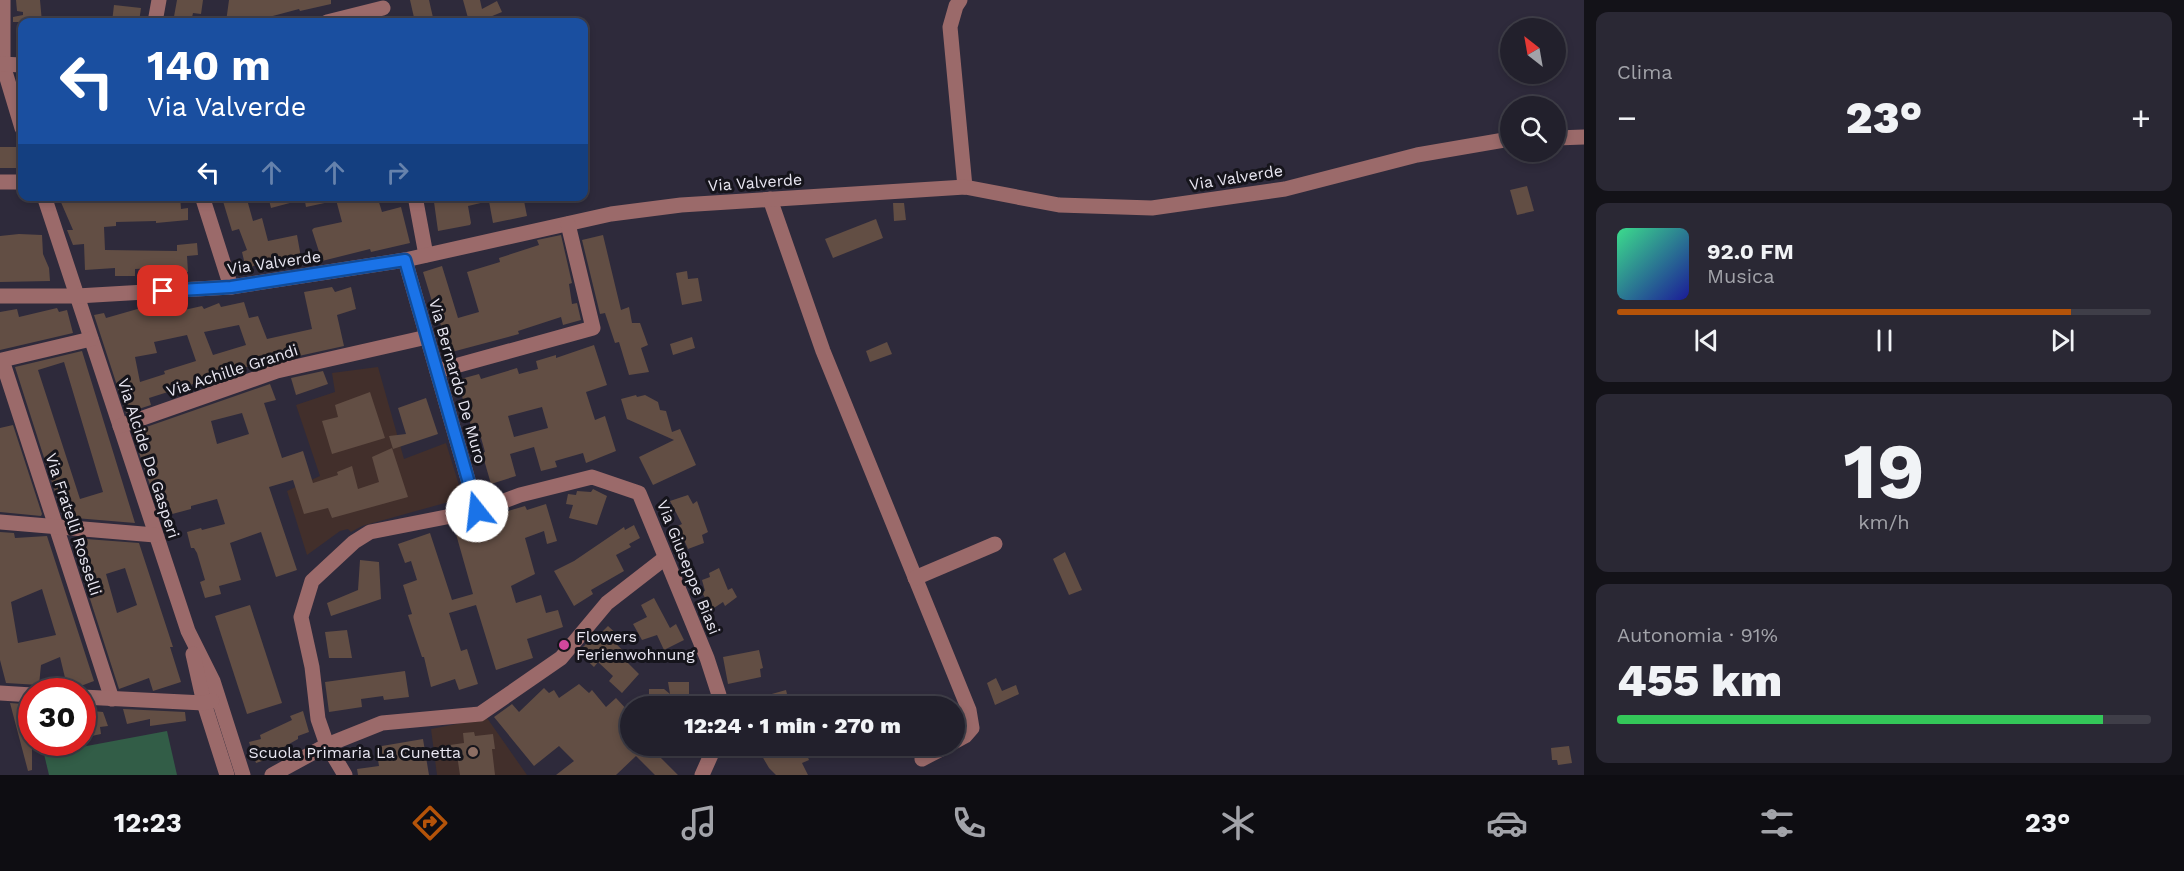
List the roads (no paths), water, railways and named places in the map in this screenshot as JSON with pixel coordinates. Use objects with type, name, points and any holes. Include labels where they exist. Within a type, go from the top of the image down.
[{"type":"street","points":[[3,0],[2,65],[18,115]]},
{"type":"street","points":[[156,18],[159,0]]},
{"type":"street","points":[[960,0],[950,27],[965,187]]},
{"type":"street","points":[[346,18],[383,10]]},
{"type":"street","points":[[2,65],[18,65]]},
{"type":"street","points":[[1566,138],[1584,137]]},
{"type":"street","name":"Via Valverde","points":[[0,296],[77,296],[231,287],[405,260],[611,214],[681,205],[965,187],[1059,205],[1152,208],[1286,189],[1417,155],[1500,141]]},
{"type":"street","points":[[0,182],[18,182]]},
{"type":"street","points":[[770,200],[823,351],[963,696]]},
{"type":"street","name":"Via Alcide De Gasperi","points":[[46,201],[188,631],[213,681],[211,702],[227,775]]},
{"type":"street","points":[[203,201],[231,287]]},
{"type":"street","points":[[417,201],[426,255]]},
{"type":"street","points":[[437,371],[593,328],[568,224]]},
{"type":"street","name":"Via Bernardo De Muro","points":[[405,260],[477,511]]},
{"type":"street","name":"Via Achille Grandi","points":[[120,426],[277,371],[427,337]]},
{"type":"street","name":"Via Fratelli Rosselli","points":[[91,339],[2,360],[112,699]]},
{"type":"street","name":"Via Giuseppe Biasi","points":[[345,775],[327,745],[318,719],[312,667],[301,617],[312,581],[354,542],[370,532],[477,511],[520,495],[592,477],[639,493],[707,658],[719,696]]},
{"type":"street","points":[[0,522],[155,535]]},
{"type":"street","points":[[915,578],[995,544]]},
{"type":"street","points":[[272,775],[327,745],[382,723],[480,714],[561,658],[607,603],[665,558]]},
{"type":"street","points":[[0,693],[18,694]]},
{"type":"street","points":[[96,698],[211,702]]},
{"type":"street","points":[[965,700],[972,728],[965,736]]},
{"type":"street","name":"Via Alcide De Gasperi","points":[[211,702],[243,775]]},
{"type":"street","points":[[702,775],[711,756]]},
{"type":"street","points":[[922,759],[928,756]]},
{"type":"place","name":"Flowers Ferienwohnung","points":[[564,645]]},
{"type":"place","name":"Scuola Primaria La Cunetta","points":[[473,752]]}]
